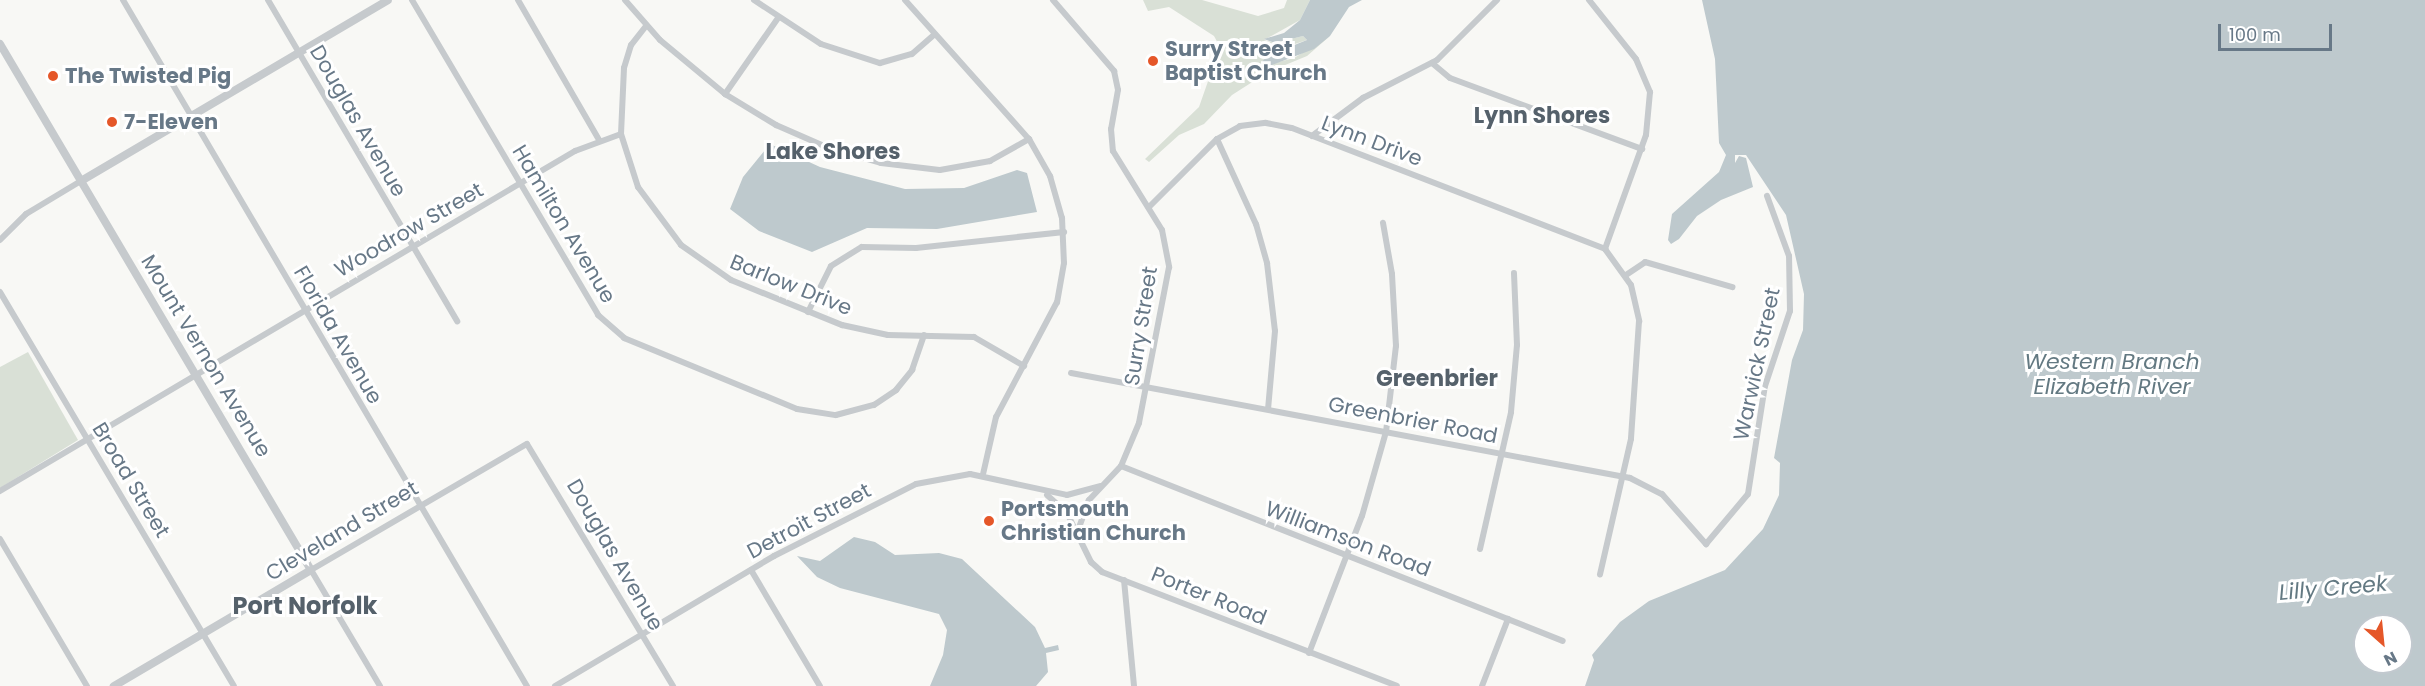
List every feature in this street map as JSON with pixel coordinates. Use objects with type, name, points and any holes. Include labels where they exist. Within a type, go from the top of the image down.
[{"type":"street","name":"Florida Avenue","points":[[123,0],[527,686]]},
{"type":"street","name":"Douglas Avenue","points":[[268,0],[457,321]]},
{"type":"street","points":[[0,240],[26,214],[388,0]]},
{"type":"street","name":"Hamilton Avenue","points":[[412,0],[598,315],[613,330],[633,343],[797,409],[837,415],[874,405],[896,390],[912,370],[924,335]]},
{"type":"street","points":[[518,0],[599,140]]},
{"type":"street","points":[[625,0],[646,26],[725,94],[801,137],[900,167],[975,165],[1029,139]]},
{"type":"street","points":[[754,0],[778,18],[835,50],[880,63],[912,54],[935,34]]},
{"type":"street","points":[[905,0],[1029,139],[1050,176],[1064,232],[1057,302],[996,417],[983,474]]},
{"type":"street","name":"Surry Street","points":[[1053,0],[1114,71],[1118,90],[1111,129],[1113,151],[1162,230],[1170,267],[1148,387],[1121,466],[1089,500],[1077,533]]},
{"type":"street","points":[[1312,136],[1363,98],[1432,63],[1457,45],[1497,0]]},
{"type":"street","points":[[1589,0],[1647,80],[1651,106],[1642,149],[1605,249],[1626,276],[1639,321],[1635,401],[1624,477],[1600,574]]},
{"type":"street","points":[[725,94],[778,18]]},
{"type":"street","name":"Barlow Drive","points":[[646,26],[632,45],[624,68],[621,134],[638,187],[681,245],[731,280],[808,312],[868,332],[974,337],[1024,366]]},
{"type":"street","name":"Mount Vernon Avenue","points":[[0,44],[380,686]]},
{"type":"street","points":[[1432,63],[1450,78],[1642,149]]},
{"type":"street","name":"Lynn Drive","points":[[1149,207],[1217,139],[1253,123],[1279,124],[1605,249]]},
{"type":"street","name":"Woodrow Street","points":[[0,491],[520,184],[599,140],[621,134]]},
{"type":"street","points":[[1217,139],[1253,218],[1267,262],[1275,331],[1268,410]]},
{"type":"street","name":"Warwick Street","points":[[1718,533],[1748,494],[1765,386],[1790,311],[1789,256],[1767,196]]},
{"type":"street","points":[[1309,653],[1347,556],[1386,432],[1396,346],[1392,274],[1383,223]]},
{"type":"street","points":[[808,312],[831,266],[862,247],[916,248],[1064,232]]},
{"type":"street","points":[[1626,276],[1645,262],[1732,287]]},
{"type":"street","points":[[1480,549],[1505,455],[1515,375],[1514,273]]},
{"type":"street","name":"Broad Street","points":[[0,291],[234,686]]},
{"type":"street","name":"Greenbrier Road","points":[[1071,373],[1624,477],[1662,494],[1700,543],[1718,533]]},
{"type":"street","name":"Douglas Avenue","points":[[527,444],[674,686]]},
{"type":"street","name":"Cleveland Street","points":[[114,686],[527,444]]},
{"type":"street","name":"Williamson Road","points":[[1121,466],[1563,641]]},
{"type":"street","name":"Detroit Street","points":[[555,686],[751,570],[916,484],[956,475],[983,474],[1045,493],[1067,495],[1101,486]]},
{"type":"street","name":"Porter Road","points":[[1045,493],[1067,513],[1097,568],[1397,686]]},
{"type":"street","points":[[0,539],[87,686]]},
{"type":"street","points":[[751,570],[820,686]]},
{"type":"street","points":[[1124,580],[1134,686]]},
{"type":"street","points":[[1482,686],[1508,619]]},
{"type":"shaded area","points":[[1143,0],[1202,0],[1258,16],[1284,8],[1287,0],[1310,0],[1300,20],[1264,40],[1275,43],[1303,36],[1307,40],[1280,49],[1255,68],[1294,58],[1330,36],[1307,56],[1268,72],[1232,95],[1204,124],[1179,135],[1149,162],[1145,159],[1199,107],[1220,47],[1214,36],[1169,7],[1148,11]]},
{"type":"shaded area","points":[[28,352],[78,440],[0,488],[0,367]]},
{"type":"water","points":[[1310,0],[1362,0],[1349,7],[1330,36],[1314,49],[1254,72],[1267,56],[1307,40],[1303,36],[1275,43],[1264,39],[1284,33],[1300,20]]},
{"type":"water","name":"Western Branch Elizabeth River","points":[[1702,0],[2425,0],[2425,686],[1585,686],[1594,660],[1592,655],[1620,622],[1649,601],[1725,570],[1763,529],[1779,495],[1780,463],[1774,458],[1792,360],[1803,330],[1804,294],[1786,215],[1746,155],[1735,155],[1735,163],[1739,156],[1746,158],[1753,187],[1721,200],[1697,216],[1679,239],[1671,244],[1668,240],[1672,214],[1719,172],[1726,155],[1719,143],[1715,59]]},
{"type":"water","points":[[770,144],[820,167],[905,189],[964,188],[1017,170],[1027,173],[1037,212],[937,229],[867,228],[812,252],[759,231],[730,209],[743,177]]},
{"type":"water","points":[[854,537],[875,542],[895,555],[939,553],[962,559],[1035,627],[1045,648],[1058,645],[1059,650],[1046,653],[1048,672],[1036,686],[930,686],[943,655],[947,630],[939,614],[840,588],[817,577],[797,556],[820,561]]},
{"type":"place","name":"Surry Street Baptist Church","points":[[1153,61]]},
{"type":"place","name":"The Twisted Pig","points":[[53,76]]},
{"type":"place","name":"7-Eleven","points":[[112,122]]},
{"type":"place","name":"Portsmouth Christian Church","points":[[989,521]]},
{"type":"district","name":"Lynn Shores","points":[[1542,116]]},
{"type":"district","name":"Lake Shores","points":[[833,152]]},
{"type":"district","name":"Greenbrier","points":[[1437,379]]},
{"type":"district","name":"Port Norfolk","points":[[305,606]]},
{"type":"water label","name":"Lilly Creek","points":[[2333,588]]}]
